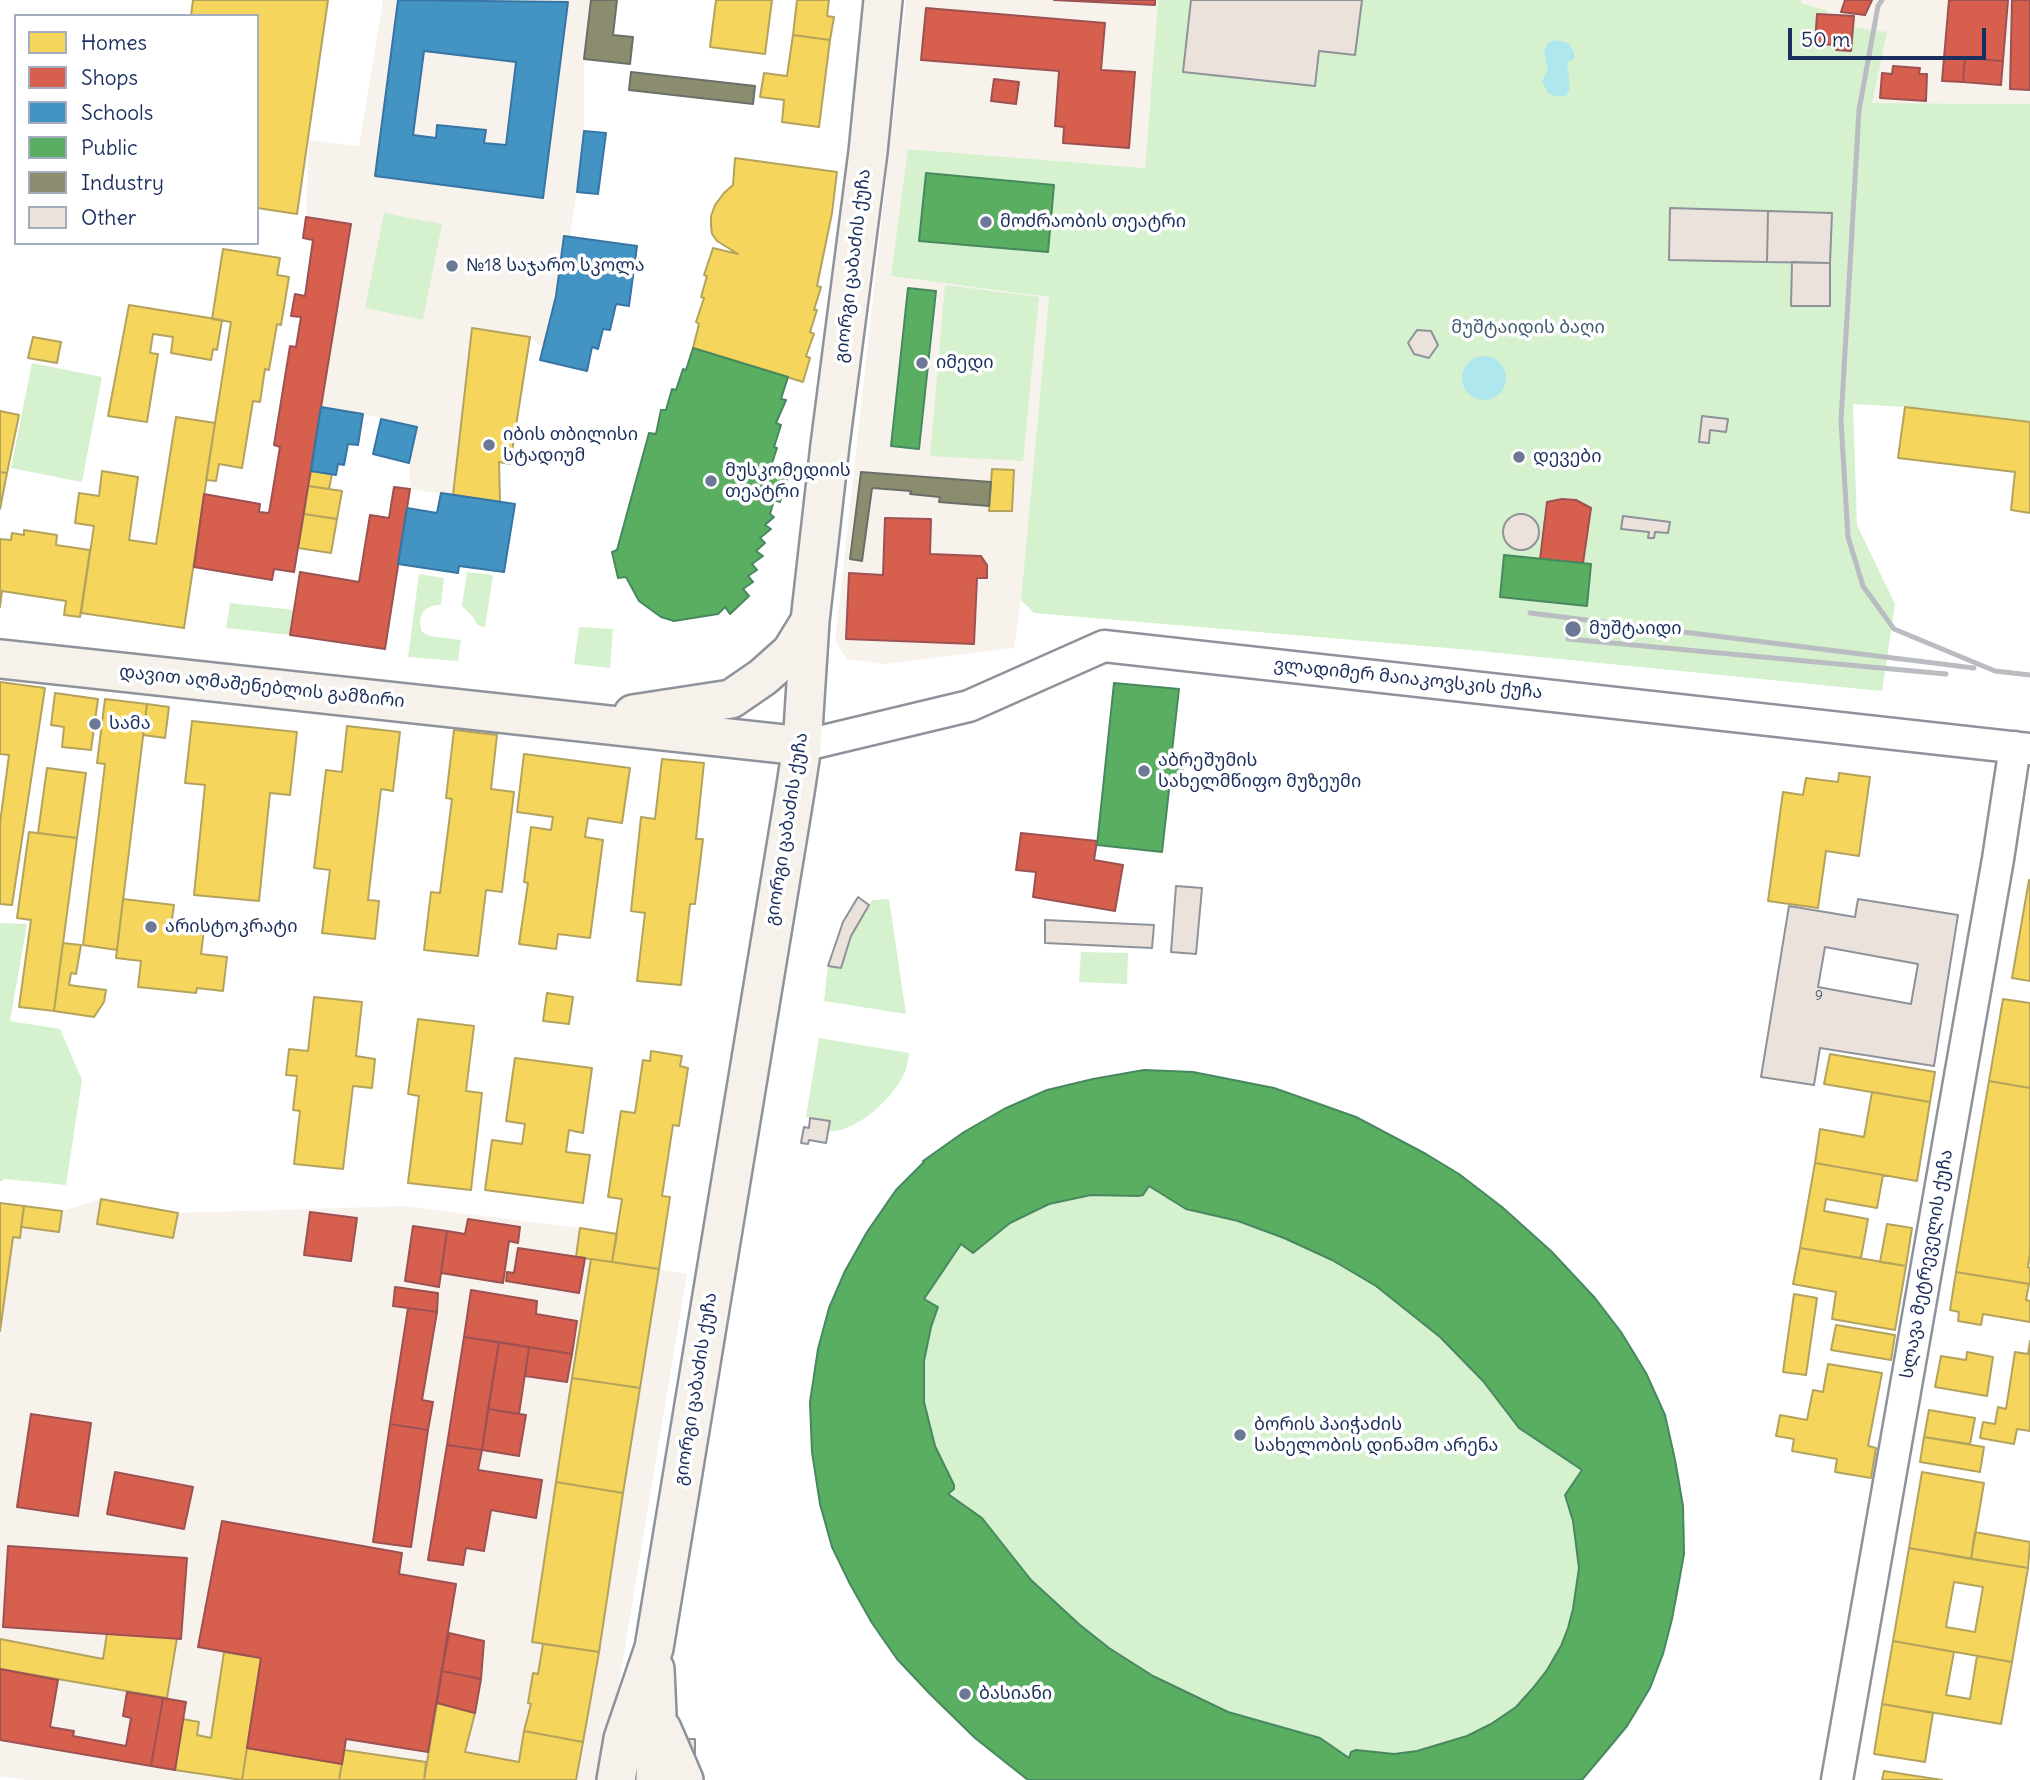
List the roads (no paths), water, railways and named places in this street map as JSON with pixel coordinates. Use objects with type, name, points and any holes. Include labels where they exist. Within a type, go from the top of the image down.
[{"type":"main road","name":"გიორგი ცაბაძის ქუჩა","points":[[616,1780],[623,1739],[654,1648],[802,746],[810,621],[868,152],[881,2]]},
{"type":"main road","name":"დავით აღმაშენებლის გამზირი","points":[[525,717],[635,714],[732,699],[763,677],[791,652],[810,621]]},
{"type":"main road","name":"დავით აღმაშენებლის გამზირი","points":[[0,659],[802,746]]},
{"type":"main road","name":"გიორგი ცაბაძის ქუჩა","points":[[654,1648],[657,1715],[655,1780]]},
{"type":"main road","points":[[657,1715],[684,1780]]},
{"type":"street","name":"ვლადიმერ მაიაკოვსკის ქუჩა","points":[[802,746],[969,706],[1104,646],[2023,748]]},
{"type":"street","name":"სლავა მეტრეველის ქუჩა","points":[[1837,1780],[1993,887],[2023,748]]},
{"type":"water","points":[[1555,40],[1568,43],[1574,52],[1574,59],[1567,62],[1568,93],[1558,97],[1548,93],[1542,81],[1548,70],[1544,51],[1548,43]]},
{"type":"water","points":[[1484,356],[1499,363],[1506,378],[1499,393],[1484,400],[1469,393],[1462,378],[1469,363]]},
{"type":"railway","points":[[1882,0],[1878,6],[1859,110],[1841,421],[1848,537],[1863,586],[1894,629],[1995,671],[2030,675]]},
{"type":"railway","points":[[1530,613],[1974,668]]},
{"type":"railway","points":[[1568,639],[1946,674]]},
{"type":"place","name":"მოძრაობის თეატრი","points":[[986,222]]},
{"type":"place","name":"№18 საჯარო სკოლა","points":[[452,266]]},
{"type":"place","name":"იმედი","points":[[922,363]]},
{"type":"place","name":"იბის თბილისი სტადიუმ","points":[[489,445]]},
{"type":"place","name":"დევები","points":[[1519,457]]},
{"type":"place","name":"მუსკომედიის თეატრი","points":[[711,481]]},
{"type":"place","name":"მუშტაიდი","points":[[1573,629]]},
{"type":"place","name":"სამა","points":[[95,724]]},
{"type":"place","name":"აბრეშუმის სახელმწიფო მუზეუმი","points":[[1144,771]]},
{"type":"place","name":"არისტოკრატი","points":[[151,927]]},
{"type":"place","name":"ბორის პაიჭაძის სახელობის დინამო არენა","points":[[1240,1435]]},
{"type":"place","name":"ბასიანი","points":[[965,1694]]},
{"type":"park label","name":"მუშტაიდის ბაღი","points":[[1528,328]]}]
